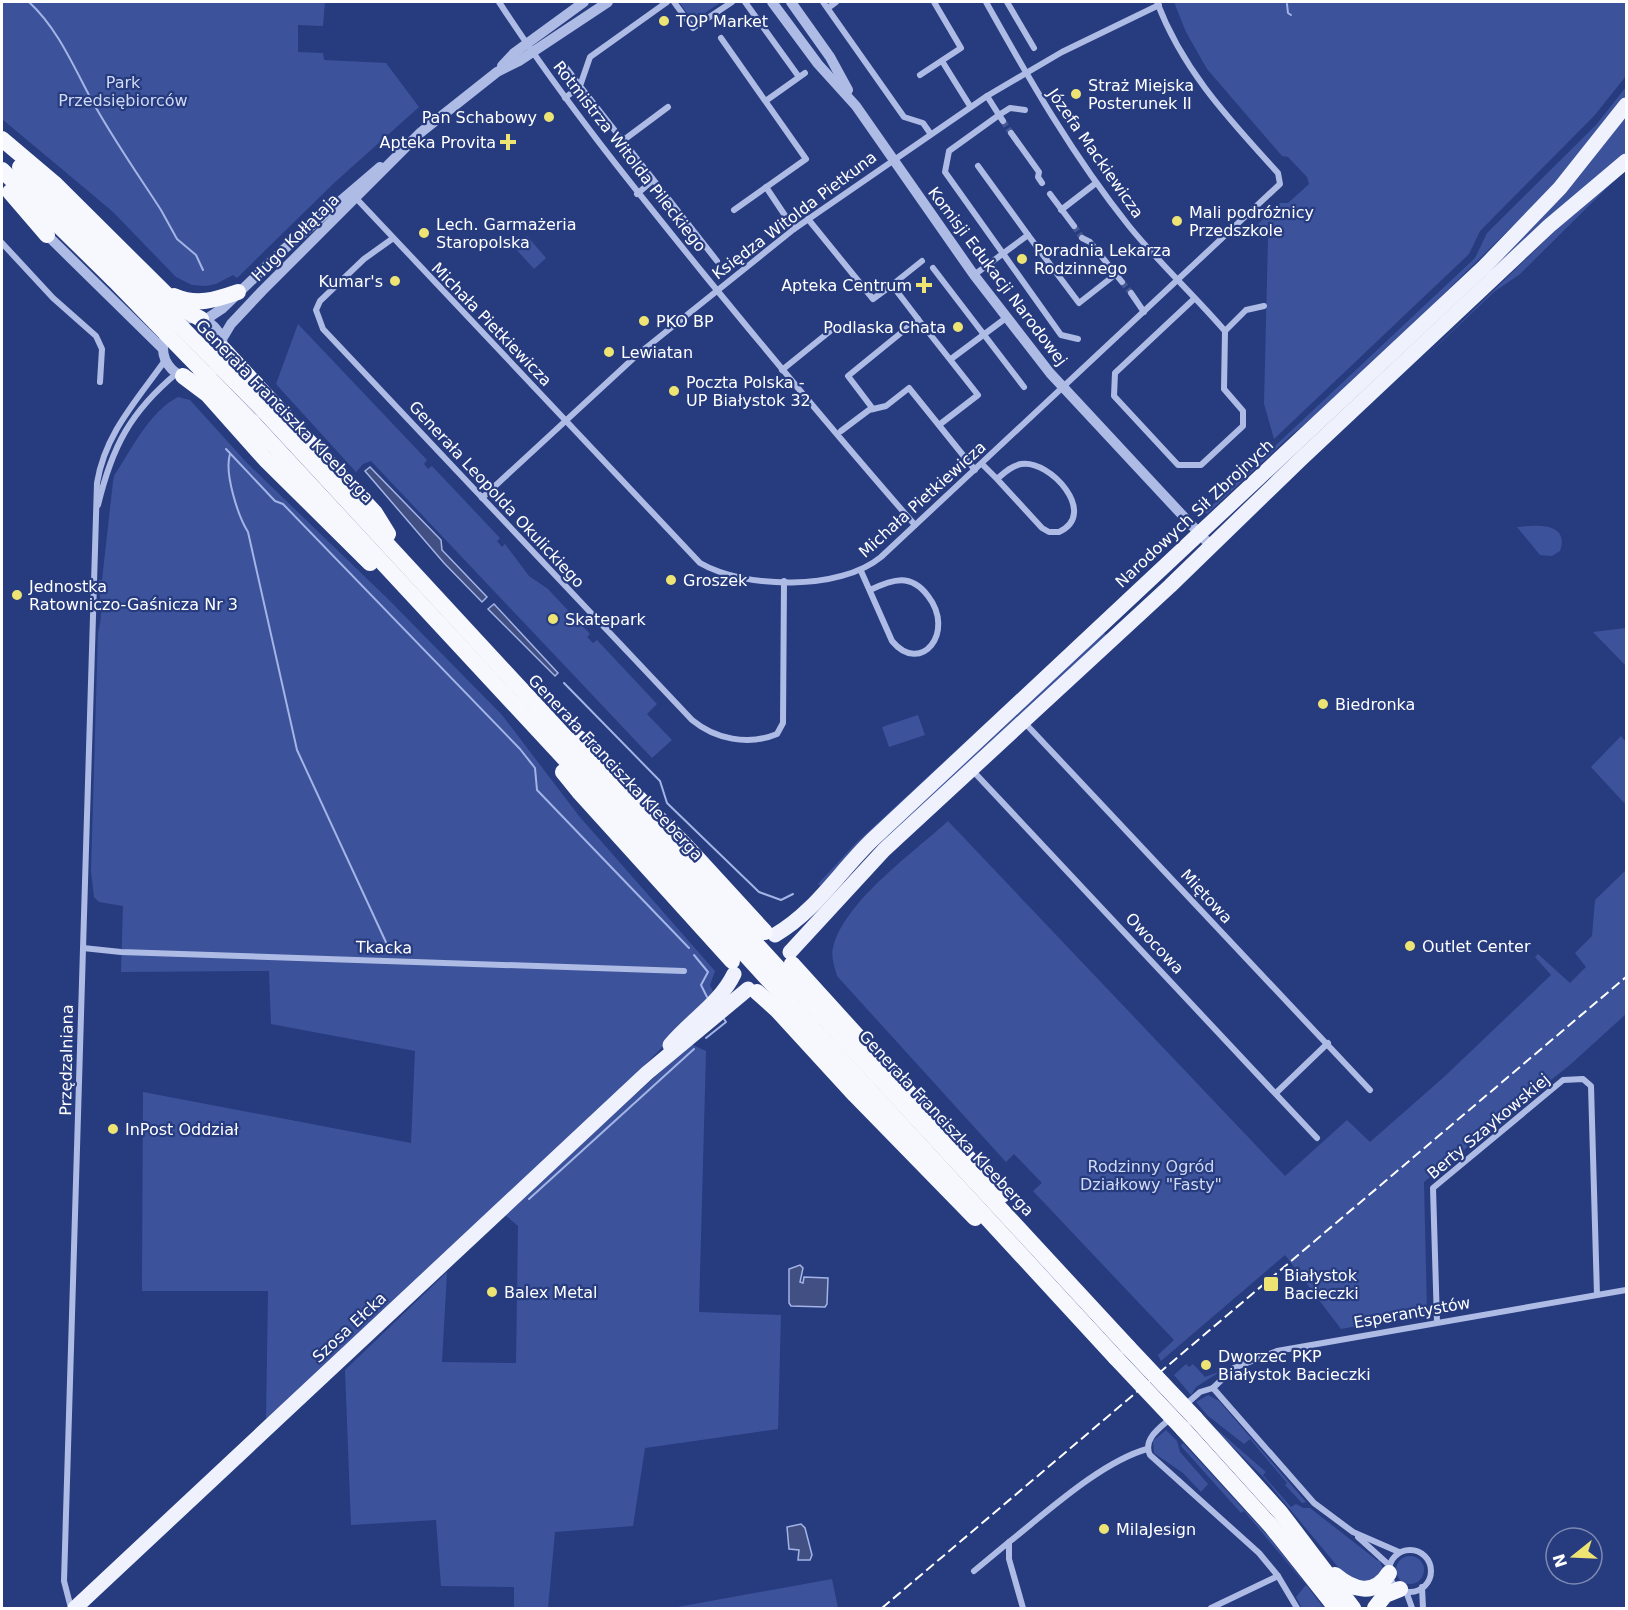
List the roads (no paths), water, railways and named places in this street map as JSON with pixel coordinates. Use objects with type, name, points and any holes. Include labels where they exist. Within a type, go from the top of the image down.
[{"type":"highway","points":[[2,138],[54,183],[185,311],[203,319]]},
{"type":"highway","name":"Generała Franciszka Kleeberga","points":[[2,149],[117,273],[411,570],[521,690],[697,891],[842,1049],[1016,1250],[1122,1352],[1189,1424]]},
{"type":"highway","name":"Generała Franciszka Kleeberga","points":[[2,170],[117,273]]},
{"type":"highway","points":[[2,182],[47,235]]},
{"type":"highway","points":[[167,294],[197,303],[218,300],[238,292]]},
{"type":"highway","points":[[223,344],[375,513],[411,570]]},
{"type":"highway","points":[[180,374],[207,394],[345,540],[412,603],[440,625]]},
{"type":"highway","name":"Generała Franciszka Kleeberga","points":[[258,417],[440,625],[523,715],[697,891]]},
{"type":"highway","points":[[521,690],[546,708],[602,760],[770,934]]},
{"type":"highway","points":[[523,715],[580,793],[733,967]]},
{"type":"highway","points":[[791,958],[979,1166],[1013,1210],[1028,1236]]},
{"type":"highway","points":[[752,990],[777,1010],[958,1202],[989,1231],[1016,1250]]},
{"type":"highway","name":"Generała Franciszka Kleeberga","points":[[842,1049],[1028,1236],[1122,1352]]},
{"type":"highway","points":[[1189,1424],[1280,1512],[1353,1608]]},
{"type":"highway","points":[[1189,1424],[1336,1608]]},
{"type":"highway","points":[[1318,1560],[1346,1584],[1357,1589],[1372,1589],[1384,1581],[1389,1569]]},
{"type":"highway","points":[[1375,1608],[1385,1595],[1403,1590]]},
{"type":"main road","name":"Narodowych Sił Zbrojnych","points":[[770,934],[794,924],[814,906],[872,840],[1200,535],[1541,210],[1626,105]]},
{"type":"main road","name":"Narodowych Sił Zbrojnych","points":[[791,958],[884,850],[1162,592],[1549,226],[1626,161]]},
{"type":"main road","points":[[1252,484],[1263,496]]},
{"type":"main road","points":[[1151,579],[1162,592]]},
{"type":"main road","points":[[872,840],[884,850]]},
{"type":"main road","points":[[770,934],[791,958],[789,974],[776,989],[752,990],[733,967],[734,951],[746,937],[770,934]]},
{"type":"main road","name":"Szosa Ełcka","points":[[73,1608],[647,1072],[720,997],[733,967]]},
{"type":"main road","name":"Szosa Ełcka","points":[[692,1028],[752,990]]},
{"type":"street","name":"Rotmistrza Witolda Pileckiego","points":[[499,2],[565,98],[637,194],[782,370],[915,525]]},
{"type":"street","name":"Hugo Kołłątaja","points":[[223,344],[236,318],[353,195],[391,159],[451,107],[530,48],[584,2]]},
{"type":"street","name":"Hugo Kołłątaja","points":[[530,48],[608,2]]},
{"type":"street","points":[[565,98],[580,86],[590,57],[667,2]]},
{"type":"street","points":[[674,2],[693,28],[732,2]]},
{"type":"street","points":[[745,2],[802,75],[767,100]]},
{"type":"street","name":"Komisji Edukacji Narodowej","points":[[772,2],[818,64],[856,106]]},
{"type":"street","name":"Komisji Edukacji Narodowej","points":[[791,2],[830,57],[856,106],[1006,318],[1064,388],[1211,546]]},
{"type":"street","points":[[823,2],[904,117],[923,123],[930,133]]},
{"type":"street","points":[[828,8],[836,2]]},
{"type":"street","points":[[920,75],[961,48],[934,2]]},
{"type":"street","name":"Józefa Mackiewicza","points":[[986,2],[1025,73],[1096,183],[1130,227],[1226,330]]},
{"type":"street","points":[[1007,2],[1034,48]]},
{"type":"street","name":"Księdza Witolda Pietkuna","points":[[482,498],[637,355],[794,229],[970,106],[1087,39],[1158,3]]},
{"type":"street","name":"Michała Pietkiewicza","points":[[353,195],[392,239],[700,563],[738,579],[828,580],[861,571],[881,557],[1278,186],[1281,178],[1199,83],[1178,49],[1158,3]]},
{"type":"street","points":[[721,38],[767,100],[806,159],[734,210]]},
{"type":"street","points":[[942,61],[970,106]]},
{"type":"street","points":[[565,66],[621,142],[717,261]]},
{"type":"street","points":[[987,96],[1001,118]]},
{"type":"street","points":[[621,142],[668,107]]},
{"type":"street","points":[[1025,110],[1010,108],[1001,118],[949,151],[945,172],[1061,335],[1078,339]]},
{"type":"street","points":[[1011,133],[1039,172],[1038,177],[1042,183]]},
{"type":"street","points":[[978,166],[1078,303],[1116,274]]},
{"type":"street","points":[[637,194],[652,181]]},
{"type":"street","points":[[1061,210],[1096,183]]},
{"type":"street","points":[[766,187],[794,229]]},
{"type":"street","points":[[2,193],[47,235],[164,354],[180,374],[191,378],[206,375],[218,364],[223,344],[214,326],[203,319],[185,319],[172,327],[164,354]]},
{"type":"street","points":[[1050,194],[1074,226]]},
{"type":"street","name":"Hugo Kołłątaja","points":[[203,319],[223,308],[238,292],[353,195]]},
{"type":"street","points":[[808,219],[873,299],[922,261]]},
{"type":"street","points":[[974,275],[1028,236]]},
{"type":"street","points":[[1082,238],[1090,242],[1122,282]]},
{"type":"street","name":"Generała Leopolda Okulickiego","points":[[392,239],[364,259],[320,301],[316,310],[323,329],[692,720],[707,732],[722,738],[765,739],[777,734],[783,723],[784,581]]},
{"type":"street","points":[[2,243],[53,298],[96,336],[102,349],[100,382]]},
{"type":"street","points":[[933,268],[1024,387]]},
{"type":"street","points":[[892,285],[978,395],[939,425]]},
{"type":"street","points":[[1131,293],[1144,312]]},
{"type":"street","points":[[1195,298],[1115,373],[1114,396],[1178,465],[1201,465],[1243,426],[1243,411],[1224,388],[1226,330],[1246,310],[1264,306]]},
{"type":"street","points":[[951,359],[1006,318]]},
{"type":"street","points":[[873,409],[848,376],[918,319]]},
{"type":"street","points":[[782,370],[834,328]]},
{"type":"street","name":"Przędzalniana","points":[[73,1608],[64,1581],[98,472],[112,436],[164,354]]},
{"type":"street","name":"Przędzalniana","points":[[97,512],[105,474],[121,437],[142,406],[180,374]]},
{"type":"street","points":[[841,431],[873,409],[886,406],[909,388],[975,470]]},
{"type":"street","points":[[982,464],[1046,530],[1059,532],[1072,522],[1076,512],[1071,496],[1043,469],[1029,464],[1020,464],[997,479]]},
{"type":"street","points":[[861,571],[870,590],[897,647],[908,653],[916,653],[930,647],[935,641],[939,621],[933,602],[924,590],[916,583],[899,579],[870,590]]},
{"type":"street","name":"Miętowa","points":[[1023,720],[1370,1090]]},
{"type":"street","name":"Owocowa","points":[[971,769],[1317,1138]]},
{"type":"street","name":"Tkacka","points":[[83,948],[121,952],[684,971]]},
{"type":"street","points":[[1276,1093],[1328,1043]]},
{"type":"street","name":"Berty Szaykowskiej","points":[[1437,1322],[1432,1188],[1563,1080],[1583,1079],[1591,1086],[1597,1295]]},
{"type":"street","name":"Esperantystów","points":[[1147,1449],[1149,1440],[1200,1392],[1213,1388],[1233,1368],[1263,1354],[1626,1290]]},
{"type":"street","points":[[1213,1388],[1311,1500],[1353,1532],[1389,1569],[1391,1581],[1403,1590],[1412,1608]]},
{"type":"street","points":[[974,1571],[1086,1482],[1132,1455],[1147,1449],[1153,1459],[1246,1539],[1278,1576],[1297,1608]]},
{"type":"street","points":[[1353,1532],[1399,1552],[1412,1550],[1427,1559],[1431,1572],[1422,1587],[1423,1608]]},
{"type":"street","points":[[1009,1542],[1009,1559],[1023,1608]]},
{"type":"street","points":[[1389,1569],[1399,1552]]},
{"type":"street","points":[[1211,1608],[1278,1576]]},
{"type":"street","points":[[1403,1590],[1422,1587]]},
{"type":"waterway","points":[[29,2],[56,35],[107,126],[177,239],[196,255],[203,270]]},
{"type":"waterway","points":[[1287,4],[1288,13],[1291,15]]},
{"type":"waterway","points":[[226,449],[275,501],[283,504],[520,749],[535,768],[537,790],[689,948]]},
{"type":"waterway","points":[[230,454],[230,483],[240,516],[248,532],[297,750],[390,951]]},
{"type":"waterway","points":[[564,683],[660,781],[667,803],[759,892],[781,900],[793,894]]},
{"type":"waterway","points":[[694,955],[708,972],[701,985],[707,997]]},
{"type":"waterway","points":[[706,1038],[726,1022],[724,1019]]},
{"type":"waterway","points":[[529,1199],[694,1049]]},
{"type":"tunnel","points":[[1003,121],[1011,133]]},
{"type":"tunnel","points":[[1074,226],[1082,238]]},
{"type":"tunnel","points":[[1122,282],[1131,293]]},
{"type":"railway","points":[[882,1608],[1626,977]]},
{"type":"place","name":"TOP Market","points":[[664,21]]},
{"type":"place","name":"Straż Miejska Posterunek II","points":[[1076,94]]},
{"type":"place","name":"Pan Schabowy","points":[[549,117]]},
{"type":"place","name":"Apteka Provita","points":[[508,142]]},
{"type":"place","name":"Mali podróżnicy Przedszkole","points":[[1177,221]]},
{"type":"place","name":"Lech. Garmażeria Staropolska","points":[[424,233]]},
{"type":"place","name":"Poradnia Lekarza Rodzinnego","points":[[1022,259]]},
{"type":"place","name":"Kumar's","points":[[395,281]]},
{"type":"place","name":"Apteka Centrum","points":[[924,285]]},
{"type":"place","name":"PKO BP","points":[[644,321]]},
{"type":"place","name":"Podlaska Chata","points":[[958,327]]},
{"type":"place","name":"Lewiatan","points":[[609,352]]},
{"type":"place","name":"Poczta Polska - UP Białystok 32","points":[[674,391]]},
{"type":"place","name":"Groszek","points":[[671,580]]},
{"type":"place","name":"Jednostka Ratowniczo-Gaśnicza Nr 3","points":[[17,595]]},
{"type":"place","name":"Skatepark","points":[[553,619]]},
{"type":"place","name":"Biedronka","points":[[1323,704]]},
{"type":"place","name":"Outlet Center","points":[[1410,946]]},
{"type":"place","name":"InPost Oddział","points":[[113,1129]]},
{"type":"place","name":"Białystok Bacieczki","points":[[1271,1284]]},
{"type":"place","name":"Balex Metal","points":[[492,1292]]},
{"type":"place","name":"Dworzec PKP Białystok Bacieczki","points":[[1206,1365]]},
{"type":"place","name":"MilaJesign","points":[[1104,1529]]},
{"type":"park label","name":"Park Przedsiębiorców","points":[[123,91]]},
{"type":"park label","name":"Rodzinny Ogród Działkowy \"Fasty\"","points":[[1151,1175]]}]
